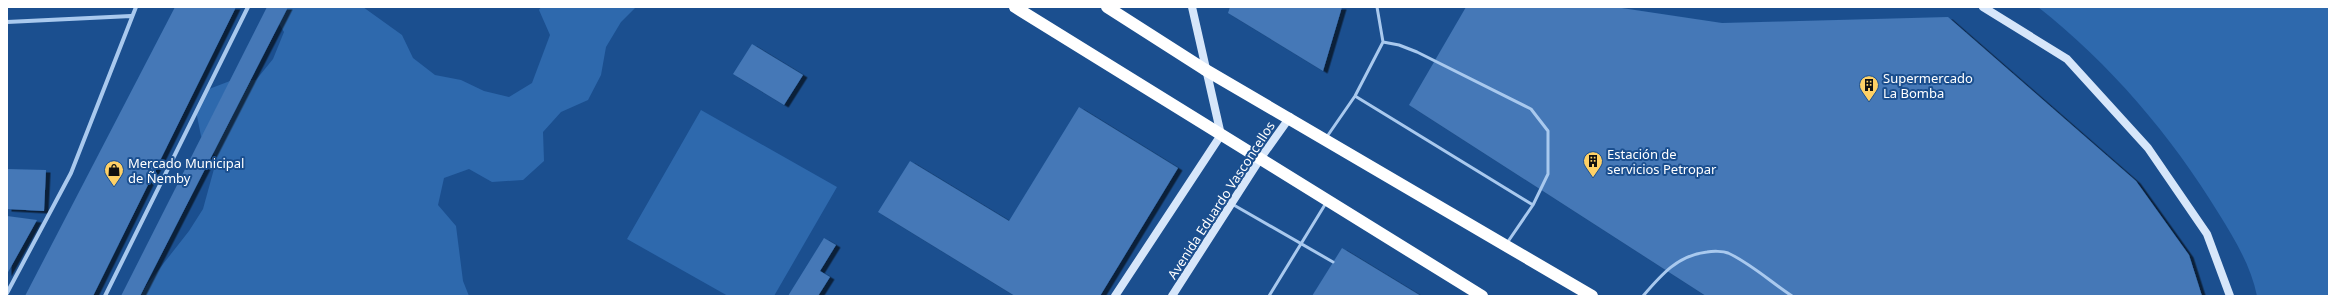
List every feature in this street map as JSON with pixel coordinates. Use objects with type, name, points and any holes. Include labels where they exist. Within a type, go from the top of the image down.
[{"type":"highway","points":[[1015,7],[1482,296]]},
{"type":"highway","points":[[1107,7],[1204,69],[1326,138],[1592,296]]},
{"type":"street","points":[[7,293],[71,173],[131,16],[136,7]]},
{"type":"street","points":[[105,296],[248,7]]},
{"type":"street","points":[[1115,296],[1221,135],[1204,69],[1192,7]]},
{"type":"street","points":[[1983,7],[2067,59],[2148,148],[2206,234],[2230,296]]},
{"type":"street","points":[[7,22],[131,16]]},
{"type":"street","name":"Avenida Eduardo Vasconcellos","points":[[1172,296],[1260,159],[1290,117]]},
{"type":"lane","points":[[1326,138],[1355,96],[1383,42],[1377,7]]},
{"type":"lane","points":[[1383,42],[1399,45],[1417,52],[1531,109],[1548,131],[1548,174],[1533,205],[1506,245]]},
{"type":"lane","points":[[1355,96],[1533,205]]},
{"type":"lane","points":[[1269,296],[1328,200]]},
{"type":"lane","points":[[1231,204],[1333,262]]},
{"type":"lane","points":[[1643,296],[1662,274],[1680,260],[1697,253],[1714,251],[1727,253],[1792,296]]},
{"type":"shaded area","points":[[269,7],[363,7],[402,35],[413,58],[435,75],[461,80],[484,91],[509,97],[532,83],[550,35],[539,10],[541,7],[636,7],[621,22],[606,47],[601,75],[588,100],[561,112],[543,132],[544,161],[523,180],[492,182],[469,169],[444,178],[438,205],[456,226],[463,281],[469,296],[138,296],[189,231],[203,209],[217,158],[201,136],[196,111],[209,89],[230,81],[256,80],[273,59],[284,32]]},
{"type":"shaded area","points":[[2038,7],[2329,7],[2329,296],[2257,296],[2251,274],[2236,243],[2181,156],[2138,102],[2090,52]]},
{"type":"shaded area","points":[[701,110],[837,187],[774,296],[728,296],[627,239]]},
{"type":"building","name":"Mercado Municipal de Ñemby","points":[[175,7],[236,7],[93,296],[25,296]]},
{"type":"building","points":[[267,7],[288,7],[140,296],[121,296]]},
{"type":"building","points":[[1230,7],[1342,7],[1323,71],[1228,13]]},
{"type":"building","name":"Supermercado La Bomba","points":[[1466,7],[1615,7],[1722,23],[1948,17],[2136,181],[2189,255],[2202,296],[1706,296],[1409,105]]},
{"type":"building","points":[[752,44],[803,75],[784,105],[733,74]]},
{"type":"building","points":[[1079,107],[1178,168],[1100,296],[1015,296],[878,212],[910,161],[1009,221]]},
{"type":"building","points":[[7,169],[46,170],[44,211],[7,209]]},
{"type":"building","points":[[7,216],[37,220],[7,274]]},
{"type":"building","points":[[824,238],[836,245],[820,271],[830,277],[818,296],[788,296]]},
{"type":"building","points":[[1342,248],[1421,296],[1312,296]]},
{"type":"place","name":"Supermercado La Bomba","points":[[1869,102]]},
{"type":"place","name":"Estación de servicios Petropar","points":[[1593,178]]},
{"type":"place","name":"Mercado Municipal de Ñemby","points":[[114,187]]}]
